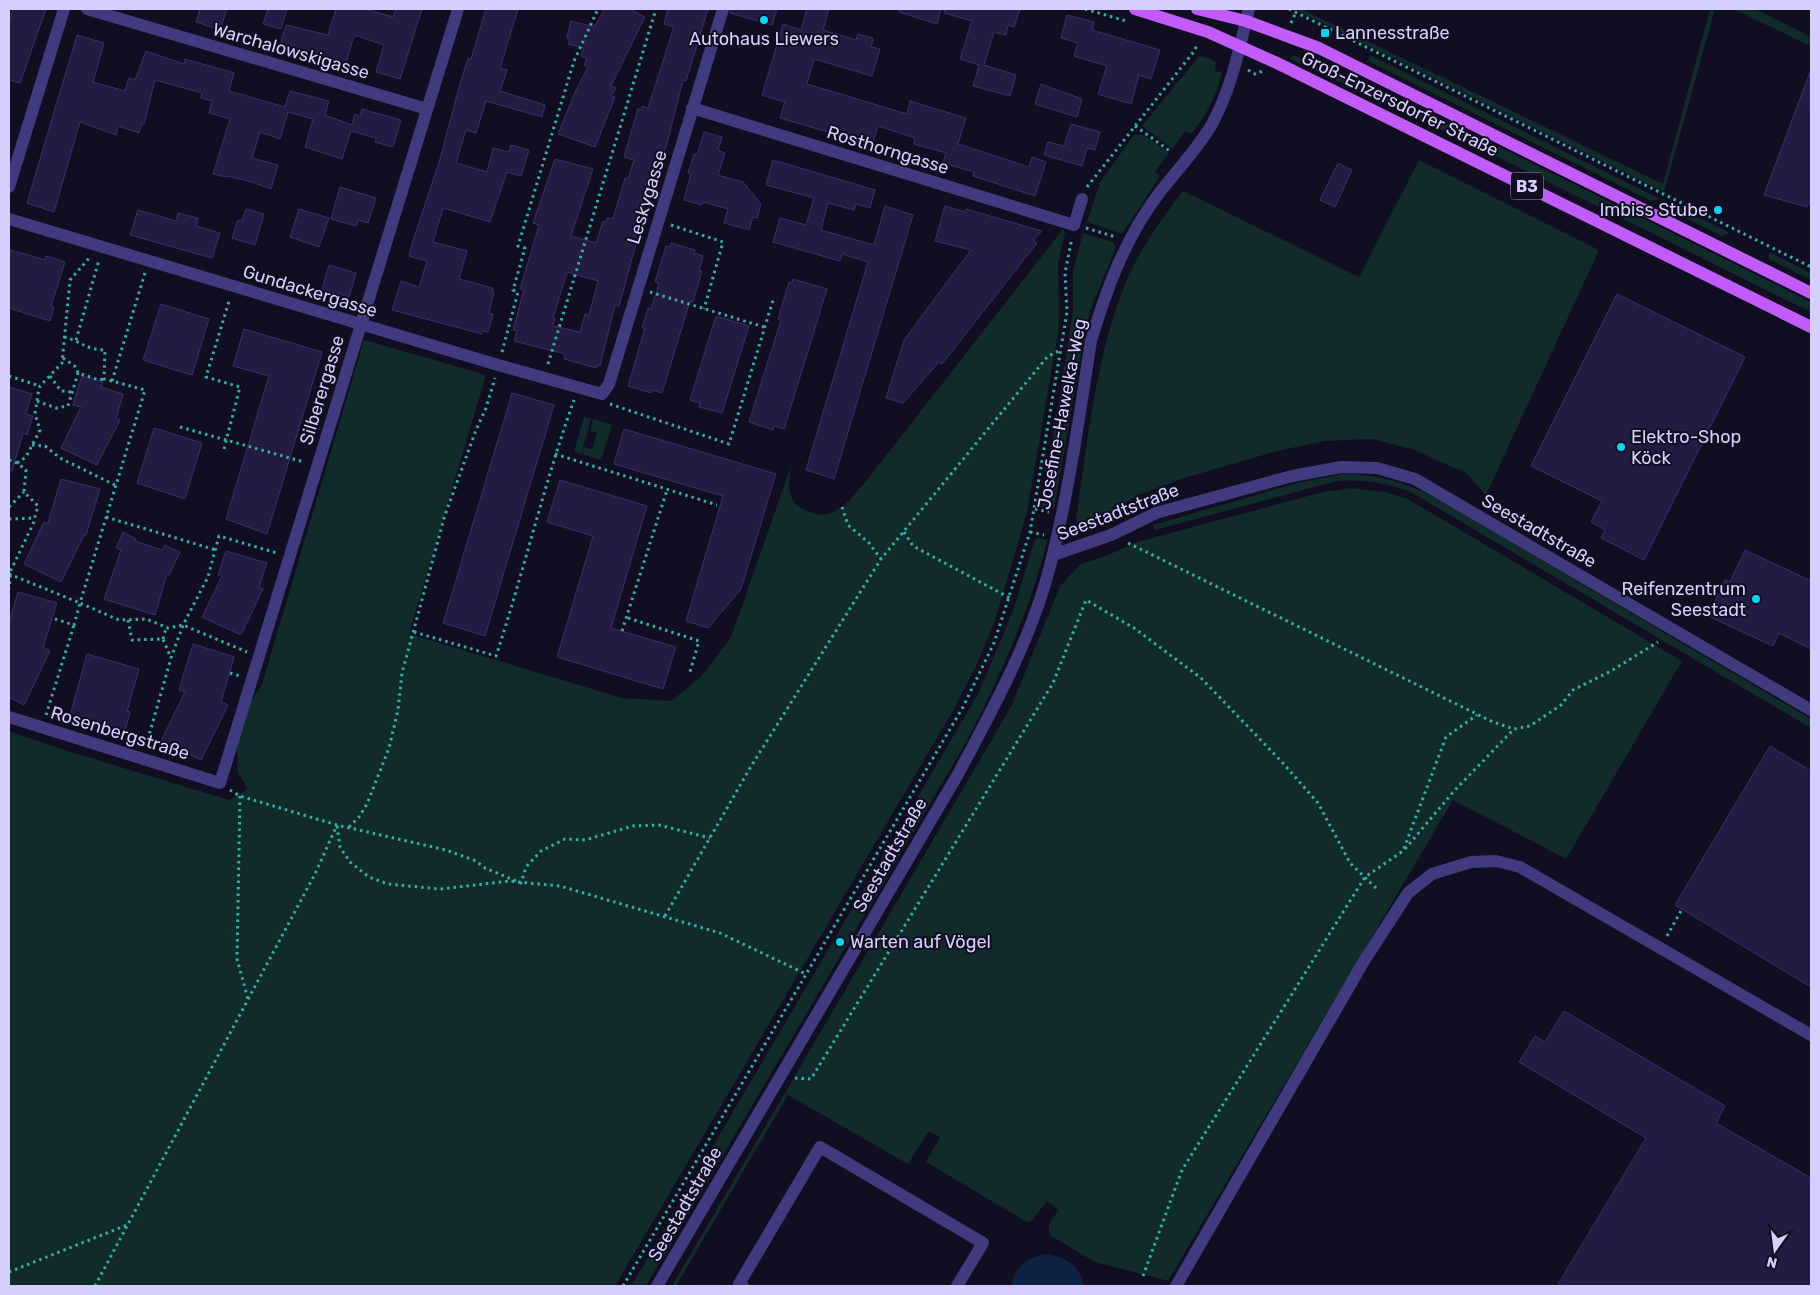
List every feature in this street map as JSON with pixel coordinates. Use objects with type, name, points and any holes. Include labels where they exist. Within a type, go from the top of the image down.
[{"type":"main road","name":"B3","points":[[1135,9],[1208,32],[1241,46]]},
{"type":"main road","name":"B3","points":[[1197,9],[1248,15]]},
{"type":"main road","name":"Groß-Enzersdorfer Straße","points":[[1248,15],[1319,48],[1811,293]]},
{"type":"main road","name":"Groß-Enzersdorfer Straße","points":[[1241,46],[1356,101],[1811,327]]},
{"type":"street","points":[[9,188],[64,9]]},
{"type":"street","name":"Warchalowskigasse","points":[[87,9],[427,109]]},
{"type":"street","name":"Silberergasse","points":[[220,783],[458,9]]},
{"type":"street","name":"Leskygasse","points":[[606,399],[723,9]]},
{"type":"street","points":[[1241,46],[1248,15]]},
{"type":"street","name":"Josefine-Hawelka-Weg","points":[[1053,555],[1092,341],[1103,303],[1128,241],[1156,198],[1211,125],[1231,84],[1241,46]]},
{"type":"street","name":"Rosthorngasse","points":[[692,108],[1074,225]]},
{"type":"street","points":[[1074,225],[1082,200]]},
{"type":"street","name":"Gundackergasse","points":[[9,219],[606,399]]},
{"type":"street","name":"Seestadtstraße","points":[[657,1286],[957,776],[997,702],[1028,633],[1053,555],[1111,535],[1156,513],[1292,476],[1341,467],[1377,468],[1415,479],[1811,710]]},
{"type":"street","name":"Rosenbergstraße","points":[[9,717],[220,783]]},
{"type":"street","points":[[1176,1286],[1364,961],[1408,893],[1420,882],[1449,867],[1471,862],[1496,861],[1520,867],[1811,1035]]},
{"type":"street","points":[[743,1286],[739,1284],[820,1147],[983,1243],[957,1286]]},
{"type":"path","points":[[501,355],[518,292],[514,290],[524,248],[518,246],[574,61],[598,9]]},
{"type":"path","points":[[546,368],[656,9]]},
{"type":"path","points":[[1289,9],[1811,267]]},
{"type":"path","points":[[1290,26],[1296,12]]},
{"type":"path","points":[[1082,200],[1088,186],[1195,50]]},
{"type":"path","points":[[1135,126],[1170,151]]},
{"type":"path","points":[[664,223],[723,242],[704,309]]},
{"type":"path","points":[[623,1286],[964,707],[994,643],[1010,598],[1035,509],[1067,312],[1065,273],[1074,225],[1128,241]]},
{"type":"path","points":[[17,463],[26,457],[40,430],[35,414],[40,386],[62,363],[70,280],[90,257]]},
{"type":"path","points":[[76,340],[99,260]]},
{"type":"path","points":[[112,381],[145,273]]},
{"type":"path","points":[[644,290],[764,327]]},
{"type":"path","points":[[606,399],[729,444],[774,297]]},
{"type":"path","points":[[224,449],[240,388],[206,377],[230,298]]},
{"type":"path","points":[[64,337],[76,340],[89,349],[105,350],[104,379]]},
{"type":"path","points":[[665,916],[750,768],[881,560],[1048,356],[1060,350]]},
{"type":"path","points":[[37,401],[56,408],[68,406],[78,373],[76,367],[62,358]]},
{"type":"path","points":[[43,727],[145,390],[104,379],[98,380],[78,373]]},
{"type":"path","points":[[348,828],[360,817],[367,804],[389,748],[398,710],[402,673],[445,516],[476,430],[486,408],[496,375]]},
{"type":"path","points":[[9,376],[40,386]]},
{"type":"path","points":[[50,376],[60,391],[72,392]]},
{"type":"path","points":[[414,632],[496,656],[538,518],[555,454],[574,397]]},
{"type":"path","points":[[180,427],[317,466]]},
{"type":"path","points":[[32,445],[45,446],[60,458],[115,486]]},
{"type":"path","points":[[555,454],[717,505]]},
{"type":"path","points":[[9,460],[26,470],[24,492],[9,507]]},
{"type":"path","points":[[622,632],[628,618],[666,490]]},
{"type":"path","points":[[9,589],[10,574],[38,506],[24,492]]},
{"type":"path","points":[[842,507],[848,525],[869,543],[881,560]]},
{"type":"path","points":[[1035,509],[1054,513]]},
{"type":"path","points":[[106,517],[216,550]]},
{"type":"path","points":[[9,519],[34,518]]},
{"type":"path","points":[[904,532],[913,546],[1010,598]]},
{"type":"path","points":[[143,759],[171,658],[183,625],[208,577],[219,536],[289,556]]},
{"type":"path","points":[[1127,543],[1477,714],[1514,729],[1530,726],[1561,705],[1573,690],[1658,642]]},
{"type":"path","points":[[10,574],[119,620],[146,619],[166,628],[183,625],[259,657]]},
{"type":"path","points":[[791,1077],[812,1079],[1053,683],[1086,600],[1134,628],[1201,678],[1281,761],[1318,803],[1350,864],[1378,890]]},
{"type":"path","points":[[52,618],[74,625]]},
{"type":"path","points":[[628,618],[699,641],[689,675]]},
{"type":"path","points":[[128,620],[132,640],[163,639]]},
{"type":"path","points":[[166,628],[163,639],[171,658]]},
{"type":"path","points":[[1403,851],[1446,737],[1477,714]]},
{"type":"path","points":[[1143,1276],[1182,1170],[1365,877],[1403,851],[1454,791],[1514,729]]},
{"type":"path","points":[[248,999],[238,959],[240,796],[348,828],[446,850],[476,860],[485,868],[521,883]]},
{"type":"path","points":[[337,825],[340,847],[350,862],[369,876],[388,884],[440,889],[509,881],[560,886],[720,933],[806,974]]},
{"type":"path","points":[[95,1286],[315,874],[337,825]]},
{"type":"path","points":[[521,883],[526,867],[541,851],[565,839],[585,840],[633,826],[659,825],[710,838]]},
{"type":"path","points":[[1660,947],[1682,909]]},
{"type":"path","points":[[9,1272],[128,1225]]},
{"type":"green space","points":[[1294,9],[1301,9],[1663,184],[1710,9],[1715,9],[1664,192]]},
{"type":"green space","points":[[1733,9],[1755,9],[1811,37],[1811,46]]},
{"type":"green space","points":[[1294,55],[1383,96],[1437,116],[1811,302],[1811,312],[1441,129],[1290,59]]},
{"type":"green space","points":[[1370,55],[1660,199],[1651,201],[1368,61]]},
{"type":"green space","points":[[1199,56],[1211,59],[1216,63],[1215,71],[1222,72],[1220,81],[1214,97],[1201,120],[1191,134],[1185,131],[1172,149],[1142,126]]},
{"type":"green space","points":[[1134,135],[1144,135],[1169,153],[1155,172],[1160,176],[1123,233],[1119,233],[1087,222],[1100,182]]},
{"type":"green space","points":[[1419,160],[1599,250],[1486,495],[1466,473],[1412,449],[1372,439],[1325,441],[1277,451],[1184,478],[1141,494],[1090,523],[1078,525],[1076,521],[1094,400],[1107,339],[1116,310],[1126,282],[1144,246],[1183,191],[1359,277]]},
{"type":"green space","points":[[1675,206],[1730,233],[1722,236],[1675,213]]},
{"type":"green space","points":[[1063,229],[1065,234],[1058,264],[1059,328],[1027,512],[995,621],[976,666],[954,709],[615,1286],[9,1286],[9,731],[61,749],[229,800],[248,789],[238,773],[237,743],[245,712],[262,684],[364,340],[486,375],[409,634],[622,698],[671,701],[700,678],[731,637],[791,466],[790,493],[800,508],[813,513],[827,514],[846,504],[867,480]]},
{"type":"green space","points":[[1083,233],[1113,242],[1116,247],[1090,311],[1054,509],[1042,507],[1073,312],[1073,270]]},
{"type":"green space","points":[[1769,252],[1811,273],[1811,280],[1769,259]]},
{"type":"green space","points":[[584,417],[591,419],[581,454],[574,452]]},
{"type":"green space","points":[[593,419],[612,425],[601,460],[582,454],[584,447],[592,449],[597,433],[590,431]]},
{"type":"green space","points":[[1343,474],[1356,474],[1391,480],[1436,498],[1811,719],[1811,728],[1409,491],[1400,488],[1364,481],[1337,481],[1155,530],[1153,525],[1297,483]]},
{"type":"green space","points":[[1350,488],[1385,492],[1406,498],[1682,661],[1566,859],[1453,800],[1168,1281],[1095,1262],[1051,1236],[1049,1225],[1059,1210],[1047,1201],[1031,1222],[1027,1222],[926,1162],[940,1137],[929,1131],[908,1164],[788,1095],[676,1286],[672,1286],[1012,705],[1060,586],[1081,564],[1106,556],[1134,543],[1323,492]]},
{"type":"green space","points":[[1035,539],[1047,540],[1029,601],[1000,674],[964,746],[646,1286],[631,1286],[978,694],[1013,611]]},
{"type":"water","points":[[1043,1254],[1057,1256],[1070,1262],[1079,1272],[1084,1286],[1011,1286],[1015,1274],[1022,1265]]},
{"type":"building","points":[[13,9],[46,9],[20,83],[9,80],[9,24]]},
{"type":"building","points":[[200,9],[227,9],[220,30],[196,22]]},
{"type":"building","points":[[268,9],[287,9],[281,29],[263,24]]},
{"type":"building","points":[[336,9],[365,9],[393,17],[396,9],[422,9],[400,79],[376,72],[384,45],[358,36],[354,36],[346,63],[280,45],[286,25],[328,35]]},
{"type":"building","points":[[486,9],[518,9],[500,68],[507,70],[500,91],[545,105],[542,117],[486,101],[476,133],[466,130],[456,163],[487,172],[493,148],[509,152],[511,145],[529,150],[521,176],[507,172],[490,222],[443,208],[433,242],[467,251],[459,279],[493,288],[492,292],[494,292],[489,313],[493,314],[488,332],[483,331],[482,334],[392,310],[401,281],[419,287],[427,261],[409,256],[440,159],[468,58],[471,59]]},
{"type":"building","points":[[605,9],[630,9],[645,17],[611,86],[616,88],[611,96],[615,97],[595,147],[558,134],[576,90],[588,67],[584,65],[587,59],[581,56],[584,48],[568,44],[570,39],[567,38],[571,21],[594,27]]},
{"type":"building","points":[[668,9],[708,9],[686,81],[683,80],[667,143],[638,225],[641,226],[619,306],[615,305],[600,366],[597,365],[596,368],[564,359],[565,354],[514,341],[517,331],[513,330],[524,290],[520,289],[539,225],[533,223],[555,159],[593,169],[571,236],[596,243],[603,221],[606,222],[607,218],[613,219],[625,178],[628,179],[634,160],[624,157],[638,109],[641,110],[642,106],[648,108],[674,27],[664,24]],"holes":[[[567,272],[598,281],[589,315],[585,314],[580,332],[553,326],[555,318],[553,318]]]},
{"type":"building","name":"Autohaus Liewers","points":[[731,9],[777,9],[772,25],[730,13]]},
{"type":"building","points":[[807,9],[829,9],[823,30],[856,40],[858,34],[873,38],[871,47],[880,49],[872,76],[814,59],[807,84],[907,114],[910,101],[966,118],[958,144],[1029,167],[1032,157],[1046,162],[1035,196],[973,176],[974,172],[943,163],[946,153],[914,144],[915,138],[878,126],[872,145],[780,118],[785,102],[762,95],[783,24],[801,30]]},
{"type":"building","points":[[900,9],[941,9],[937,24],[899,12]]},
{"type":"building","points":[[945,9],[1020,9],[1014,27],[1008,25],[1006,35],[994,32],[984,65],[1016,75],[1010,96],[973,86],[979,65],[960,59],[972,21],[944,13]]},
{"type":"building","points":[[1067,15],[1094,22],[1092,30],[1160,50],[1151,79],[1139,75],[1131,104],[1098,94],[1107,66],[1074,56],[1078,43],[1061,38]]},
{"type":"building","points":[[77,35],[104,43],[93,82],[125,91],[129,78],[135,80],[146,51],[184,64],[185,59],[234,73],[229,91],[285,107],[290,91],[329,101],[325,115],[352,125],[355,114],[360,116],[362,109],[401,120],[393,147],[375,142],[376,138],[351,131],[342,159],[305,147],[313,119],[288,112],[280,139],[260,132],[252,158],[278,165],[271,189],[252,182],[213,174],[230,119],[209,113],[212,101],[201,98],[202,93],[155,80],[144,124],[142,123],[139,133],[118,126],[116,135],[80,122],[54,212],[27,203]]},
{"type":"building","points":[[1810,72],[1811,199],[1807,207],[1764,195]]},
{"type":"building","points":[[1041,84],[1082,99],[1077,117],[1035,104]]},
{"type":"building","points":[[1071,124],[1100,132],[1095,150],[1087,148],[1082,166],[1044,155],[1048,142],[1064,146]]},
{"type":"building","points":[[704,132],[722,137],[718,150],[725,153],[718,175],[743,182],[761,204],[757,218],[753,217],[749,230],[724,223],[728,209],[703,202],[702,205],[684,200],[691,174],[688,173],[694,154],[697,155]]},
{"type":"building","points":[[773,160],[875,190],[870,208],[856,204],[854,210],[828,203],[821,230],[874,245],[885,206],[913,215],[834,479],[806,470],[868,262],[842,254],[840,261],[773,242],[780,218],[806,225],[814,198],[766,185]]},
{"type":"building","points":[[1338,163],[1352,170],[1335,207],[1320,200]]},
{"type":"building","points":[[340,187],[376,198],[368,223],[358,220],[356,226],[331,219]]},
{"type":"building","points":[[945,206],[965,212],[966,209],[1042,231],[1033,240],[1037,243],[942,364],[939,362],[903,403],[886,398],[904,340],[971,250],[935,241]]},
{"type":"building","points":[[246,209],[264,214],[255,245],[232,238],[238,220],[242,221]]},
{"type":"building","points":[[299,209],[329,218],[319,247],[290,237]]},
{"type":"building","points":[[138,210],[176,221],[178,213],[198,218],[196,226],[220,233],[212,258],[130,235]]},
{"type":"building","points":[[671,243],[695,250],[694,253],[703,256],[699,271],[702,271],[693,302],[690,301],[662,393],[652,390],[651,393],[628,386],[645,328],[642,328],[648,308],[651,309],[659,283],[655,282],[666,246],[670,247]]},
{"type":"building","points":[[11,250],[45,260],[46,256],[65,262],[51,306],[54,307],[50,321],[9,308],[9,258]]},
{"type":"building","points":[[329,265],[356,273],[349,297],[322,289]]},
{"type":"building","points":[[793,279],[827,289],[784,429],[774,426],[773,430],[749,422],[781,320],[778,319],[789,282],[792,283]]},
{"type":"building","name":"Elektro-Shop Köck","points":[[1617,294],[1745,357],[1644,560],[1601,538],[1605,530],[1591,522],[1602,501],[1531,466]]},
{"type":"building","points":[[161,304],[209,319],[192,375],[143,360]]},
{"type":"building","points":[[716,316],[749,326],[722,413],[699,407],[700,403],[690,400]]},
{"type":"building","points":[[244,329],[322,352],[267,534],[226,519],[269,376],[233,366]]},
{"type":"building","points":[[82,376],[103,382],[101,387],[123,394],[116,419],[120,420],[97,465],[61,448],[81,407],[73,405]]},
{"type":"building","points":[[9,387],[32,394],[26,414],[33,416],[27,435],[23,433],[12,471],[9,470]]},
{"type":"building","points":[[512,393],[554,405],[485,636],[443,623]]},
{"type":"building","points":[[154,428],[202,443],[185,499],[137,483]]},
{"type":"building","points":[[624,429],[776,474],[741,589],[708,628],[686,621],[723,496],[614,464]]},
{"type":"building","points":[[61,479],[100,489],[86,535],[84,535],[61,582],[24,564],[44,522],[48,523]]},
{"type":"building","points":[[560,480],[647,506],[611,628],[676,647],[663,689],[557,657],[593,536],[547,522]]},
{"type":"building","points":[[123,532],[136,539],[135,541],[162,550],[165,545],[180,552],[169,575],[167,574],[155,615],[104,599],[121,550],[116,548]]},
{"type":"building","name":"Reifenzentrum Seestadt","points":[[1745,550],[1811,581],[1811,649],[1779,633],[1773,646],[1708,616],[1725,580],[1730,582]]},
{"type":"building","points":[[226,551],[267,563],[259,587],[263,589],[241,635],[202,617],[222,576],[218,575]]},
{"type":"building","points":[[18,592],[57,603],[43,647],[50,651],[24,705],[9,697],[9,622]]},
{"type":"building","points":[[193,644],[234,657],[221,702],[228,705],[201,760],[161,741],[185,692],[179,690]]},
{"type":"building","points":[[87,654],[139,669],[127,711],[130,712],[124,734],[69,719]]},
{"type":"building","points":[[1770,746],[1811,771],[1811,987],[1675,905]]},
{"type":"building","points":[[1564,1011],[1725,1106],[1716,1123],[1811,1178],[1811,1286],[1557,1286],[1646,1138],[1519,1062],[1535,1036],[1545,1042]]},
{"type":"place","name":"Autohaus Liewers","points":[[764,20]]},
{"type":"place","name":"Lannesstraße","points":[[1325,33]]},
{"type":"place","name":"Imbiss Stube","points":[[1718,210]]},
{"type":"place","name":"Elektro-Shop Köck","points":[[1621,447]]},
{"type":"place","name":"Reifenzentrum Seestadt","points":[[1756,599]]},
{"type":"place","name":"Warten auf Vögel","points":[[840,942]]}]
